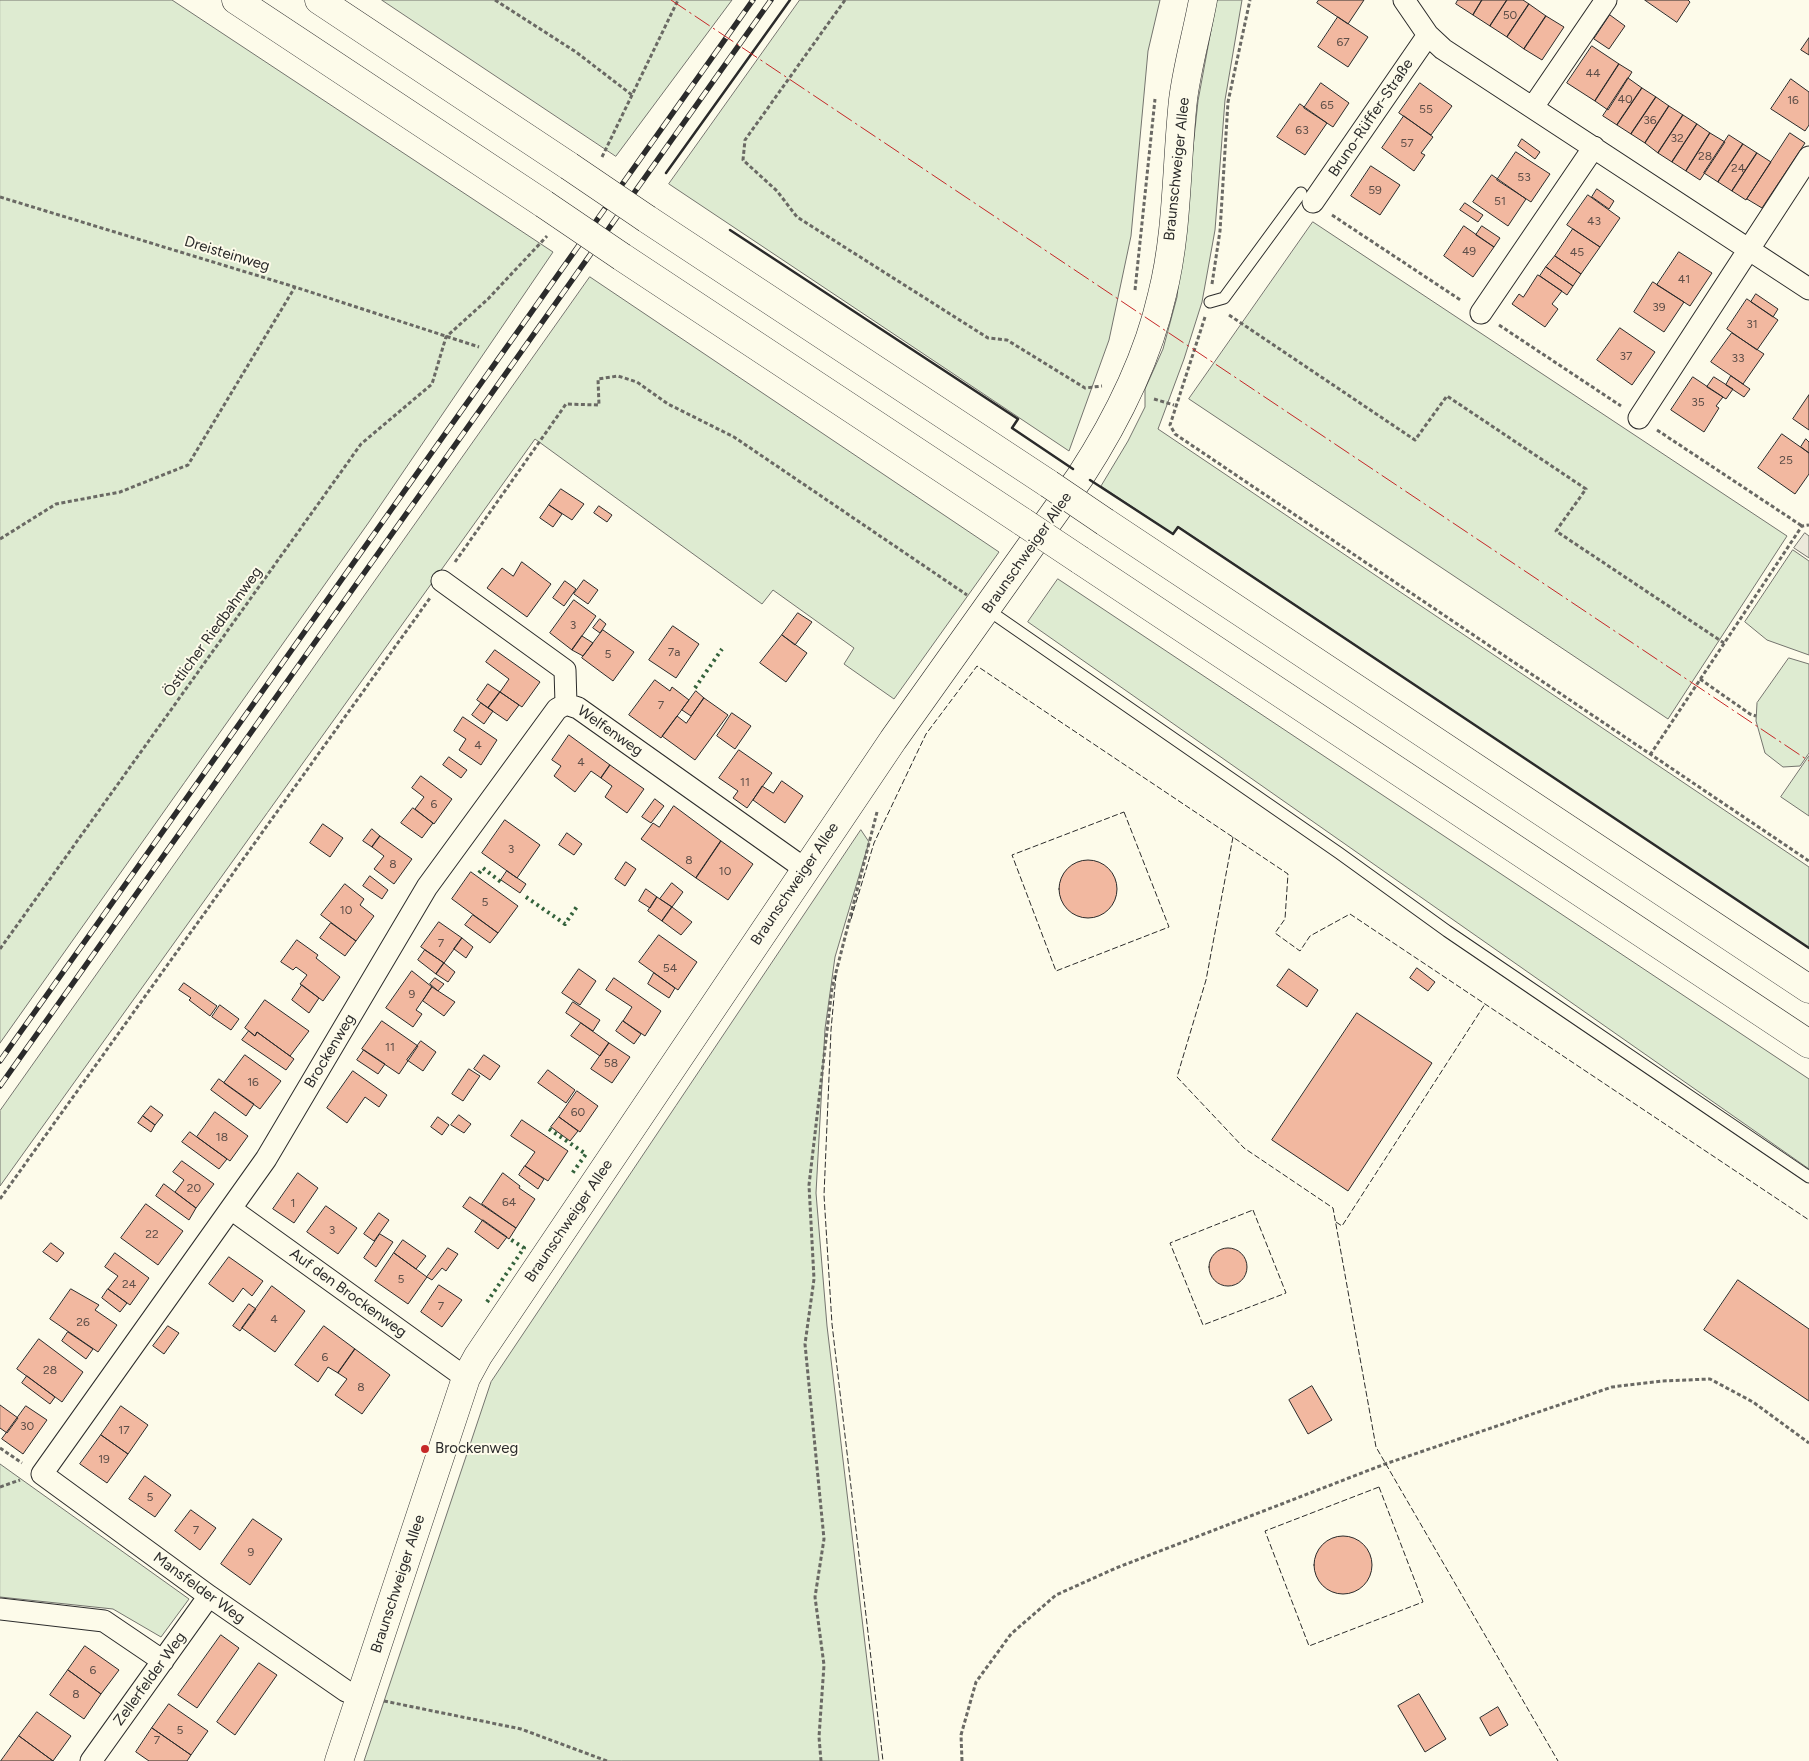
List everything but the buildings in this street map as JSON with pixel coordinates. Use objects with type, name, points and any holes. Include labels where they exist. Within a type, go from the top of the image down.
[{"type":"main road","points":[[236,0],[1809,1044]]},
{"type":"main road","points":[[319,0],[1809,989]]},
{"type":"main road","name":"Braunschweiger Allee","points":[[339,1761],[466,1378],[495,1330],[981,605],[1080,477],[1105,439],[1129,394],[1148,344],[1163,294],[1173,228],[1183,98],[1203,0]]},
{"type":"street","points":[[1404,0],[1428,35],[1444,49],[1809,289]]},
{"type":"street","points":[[1533,107],[1606,0]]},
{"type":"street","name":"Bruno-Rüffer-Straße","points":[[1307,198],[1428,35]]},
{"type":"street","points":[[1481,313],[1594,147]]},
{"type":"street","points":[[1639,418],[1809,157]]},
{"type":"street","name":"Welfenweg","points":[[442,581],[565,670],[566,704],[578,708],[805,869]]},
{"type":"street","name":"Brockenweg","points":[[36,1471],[266,1159],[427,887],[557,708],[566,704]]},
{"type":"street","name":"Auf den Brockenweg","points":[[231,1209],[466,1378]]},
{"type":"street","name":"Mansfelder Weg","points":[[36,1471],[346,1692],[361,1697]]},
{"type":"street","name":"Zellerfelder Weg","points":[[91,1761],[209,1596]]},
{"type":"street","points":[[0,1609],[104,1621],[163,1661]]},
{"type":"lane","points":[[1210,302],[1224,298],[1307,198]]},
{"type":"lane","points":[[981,605],[1339,853],[1455,936],[1809,1177]]},
{"type":"path","points":[[495,0],[576,52],[632,95],[678,0]]},
{"type":"path","points":[[845,0],[745,140],[743,160],[777,191],[797,217],[988,338],[1007,340],[1085,388],[1110,386],[1141,400],[1146,396],[1174,405]]},
{"type":"path","points":[[1250,0],[1228,102],[1220,231],[1210,302],[1174,405],[1170,425],[1175,434],[1809,861]]},
{"type":"path","points":[[1134,293],[1156,94]]},
{"type":"path","name":"Dreisteinweg","points":[[0,197],[295,287],[479,347]]},
{"type":"path","points":[[1307,198],[1802,526],[1809,525]]},
{"type":"path","points":[[0,539],[56,504],[120,492],[188,465],[295,287]]},
{"type":"path","points":[[1210,302],[1415,440],[1447,396],[1586,489],[1556,531],[1724,643]]},
{"type":"path","name":"Östlicher Riedbahnweg","points":[[0,949],[361,444],[432,384],[446,337]]},
{"type":"path","points":[[0,1200],[442,581],[566,404],[599,405],[598,380],[618,376],[637,382],[668,404],[734,437],[981,605]]},
{"type":"path","points":[[1650,755],[1802,526]]},
{"type":"path","points":[[1700,679],[1750,714],[1756,716]]},
{"type":"path","points":[[822,1761],[819,1737],[824,1665],[815,1597],[824,1539],[805,1344],[814,1279],[809,1185],[832,988],[878,807]]},
{"type":"path","points":[[962,1761],[961,1735],[976,1682],[1011,1634],[1056,1595],[1116,1568],[1385,1464],[1612,1387],[1662,1381],[1710,1379],[1753,1402],[1809,1443]]},
{"type":"path","points":[[0,1448],[36,1471]]},
{"type":"path","points":[[361,1697],[521,1728],[608,1761]]},
{"type":"green space","points":[[0,0],[172,0],[553,252],[369,522],[0,1043]]},
{"type":"green space","points":[[382,0],[732,0],[616,156]]},
{"type":"green space","points":[[800,0],[1160,0],[1148,51],[1131,236],[1109,340],[1069,451],[669,184]]},
{"type":"green space","points":[[1217,0],[1242,0],[1225,100],[1215,230],[1202,302],[1184,359],[1158,429],[1809,867],[1809,948],[1179,527],[1173,534],[1101,486],[1128,441],[1145,407],[1145,389],[1163,349],[1177,297],[1198,101]]},
{"type":"green space","points":[[1313,222],[1787,536],[1668,719],[1189,399]]},
{"type":"green space","points":[[590,277],[999,552],[894,699],[844,664],[854,648],[773,590],[762,604],[535,439],[0,1186],[0,1111]]},
{"type":"green space","points":[[1793,550],[1809,561],[1809,655],[1767,640],[1745,622]]},
{"type":"green space","points":[[1058,579],[1809,1079],[1809,1169],[1028,622]]},
{"type":"green space","points":[[1789,658],[1809,664],[1809,753],[1800,766],[1783,767],[1765,753],[1756,721],[1757,703]]},
{"type":"green space","points":[[1809,756],[1809,816],[1781,797]]},
{"type":"green space","points":[[861,830],[869,842],[835,957],[825,1029],[816,1193],[827,1326],[879,1761],[364,1761],[491,1382]]},
{"type":"green space","points":[[0,1464],[189,1599],[161,1637],[113,1609],[0,1597]]},
{"type":"shaded area","points":[[1805,533],[1809,536],[1809,558],[1794,548]]},
{"type":"railway","points":[[0,1061],[753,0]]},
{"type":"railway","points":[[0,1086],[771,0]]},
{"type":"hedge","points":[[695,688],[722,649]]},
{"type":"hedge","points":[[479,873],[483,868],[501,882]]},
{"type":"hedge","points":[[526,897],[565,924],[578,905]]},
{"type":"hedge","points":[[549,1129],[586,1154],[571,1175]]},
{"type":"hedge","points":[[487,1302],[524,1248],[510,1239]]},
{"type":"fence","points":[[851,919],[874,843],[926,734],[977,666],[1288,874],[1285,919],[1275,933],[1300,951],[1310,936],[1350,914],[1809,1220]]},
{"type":"fence","points":[[1124,812],[1169,927],[1056,971],[1012,855],[1124,812]]},
{"type":"fence","points":[[1233,837],[1206,980],[1177,1077],[1244,1148],[1333,1208],[1376,1447],[1558,1761]]},
{"type":"fence","points":[[836,975],[831,1030],[824,1195],[832,1324],[883,1761]]},
{"type":"fence","points":[[1336,1222],[1342,1226],[1485,1004]]},
{"type":"fence","points":[[1253,1210],[1286,1293],[1203,1325],[1170,1243],[1253,1210]]},
{"type":"fence","points":[[1379,1487],[1423,1602],[1309,1646],[1265,1531],[1379,1487]]},
{"type":"wall","points":[[666,173],[790,0]]},
{"type":"wall","points":[[730,230],[1018,419],[1012,428],[1073,469]]},
{"type":"wall","points":[[1090,480],[1173,534],[1178,527],[1809,948]]},
{"type":"power","points":[[671,0],[1809,761]]},
{"type":"place","name":"Brockenweg","points":[[425,1449]]}]
